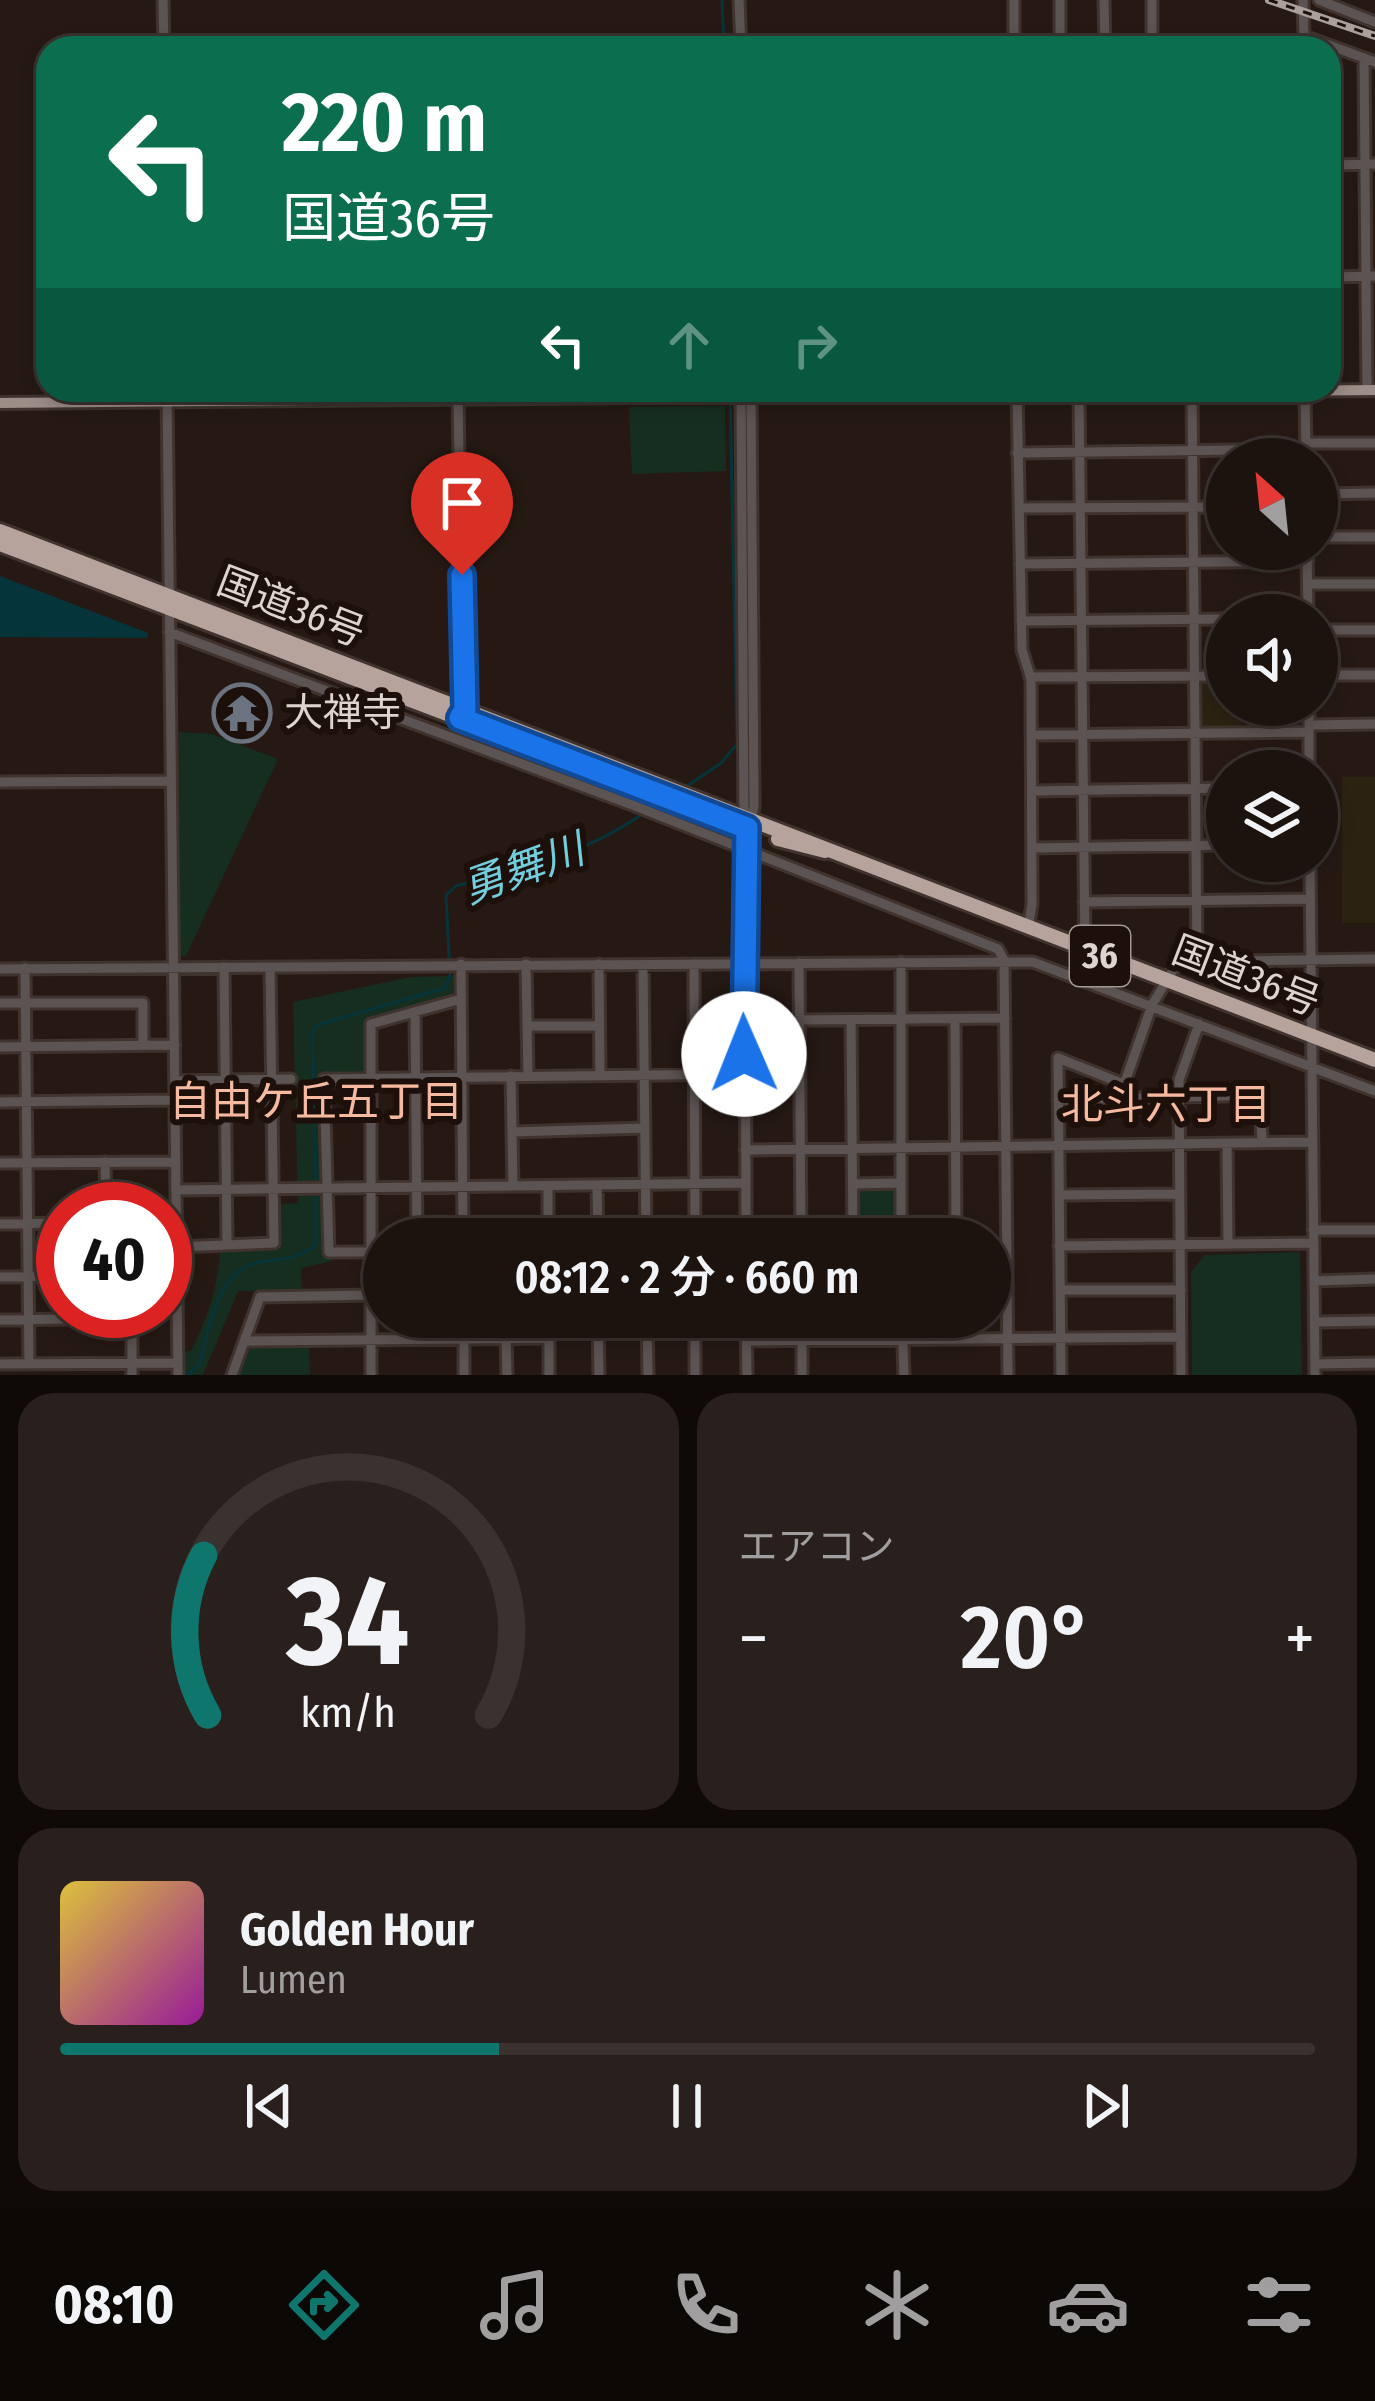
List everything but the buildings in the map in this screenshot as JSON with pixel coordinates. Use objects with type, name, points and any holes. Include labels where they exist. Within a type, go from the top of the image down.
[{"type":"highway","name":"国道36号","points":[[0,531],[169,602],[747,822],[811,852],[825,851],[1375,1060]]},
{"type":"highway","name":"国道36号","points":[[0,544],[169,602]]},
{"type":"main road","points":[[0,403],[36,401]]},
{"type":"street","points":[[163,0],[164,36]]},
{"type":"street","points":[[739,0],[740,36]]},
{"type":"street","points":[[1014,0],[1014,36]]},
{"type":"street","points":[[1060,0],[1060,36]]},
{"type":"street","points":[[1104,0],[1105,36]]},
{"type":"street","points":[[1152,0],[1152,36]]},
{"type":"street","points":[[1303,0],[1304,36]]},
{"type":"street","points":[[1318,0],[1375,22]]},
{"type":"street","points":[[1369,60],[1371,390]]},
{"type":"street","points":[[167,402],[176,1182]]},
{"type":"street","points":[[458,402],[462,714]]},
{"type":"street","points":[[740,402],[747,822],[746,1218]]},
{"type":"street","points":[[1017,402],[1021,621],[1030,677],[1028,928]]},
{"type":"street","points":[[1079,402],[1087,951],[1079,977]]},
{"type":"street","points":[[1192,402],[1197,960]]},
{"type":"street","points":[[1305,402],[1306,438]]},
{"type":"street","points":[[1338,447],[1375,443]]},
{"type":"street","points":[[1017,453],[1206,451]]},
{"type":"street","points":[[1338,494],[1375,493]]},
{"type":"street","points":[[1019,508],[1206,507]]},
{"type":"street","points":[[1338,537],[1375,537]]},
{"type":"street","points":[[1020,564],[1206,562]]},
{"type":"street","points":[[1308,570],[1308,594]]},
{"type":"street","points":[[1308,584],[1375,584]]},
{"type":"street","points":[[1021,621],[1206,620]]},
{"type":"street","points":[[1338,630],[1375,630]]},
{"type":"street","points":[[169,632],[660,815],[998,949],[1004,960],[1006,1218]]},
{"type":"street","points":[[1338,675],[1375,675]]},
{"type":"street","points":[[1030,677],[1206,676]]},
{"type":"street","points":[[1031,735],[1375,724]]},
{"type":"street","points":[[1309,729],[1310,750]]},
{"type":"street","points":[[0,782],[168,781]]},
{"type":"street","points":[[1031,791],[1206,788]]},
{"type":"street","points":[[1032,848],[1206,845]]},
{"type":"street","points":[[1310,882],[1315,1370],[1375,1364]]},
{"type":"street","points":[[1084,902],[1310,899]]},
{"type":"street","points":[[1119,1099],[1152,1005],[1178,962],[1375,958]]},
{"type":"street","points":[[901,962],[902,1218]]},
{"type":"street","points":[[0,969],[1033,962],[1375,1091]]},
{"type":"street","points":[[799,963],[801,1218]]},
{"type":"street","points":[[458,964],[463,1218]]},
{"type":"street","points":[[526,964],[528,1076]]},
{"type":"street","points":[[599,964],[600,1076]]},
{"type":"street","points":[[694,964],[695,1218]]},
{"type":"street","points":[[644,965],[646,1218]]},
{"type":"street","points":[[192,1246],[274,1244],[270,967]]},
{"type":"street","points":[[25,968],[28,1364]]},
{"type":"street","points":[[224,968],[227,1245]]},
{"type":"street","points":[[371,1218],[371,1024],[461,998]]},
{"type":"street","points":[[0,1003],[143,1003],[143,1045]]},
{"type":"street","points":[[416,1012],[417,1218]]},
{"type":"street","points":[[800,1020],[1005,1018]]},
{"type":"street","points":[[955,1019],[956,1218]]},
{"type":"street","points":[[851,1020],[853,1218]]},
{"type":"street","points":[[1181,1375],[1179,1080],[1199,1024]]},
{"type":"street","points":[[527,1026],[599,1026]]},
{"type":"street","points":[[0,1047],[175,1045]]},
{"type":"street","points":[[744,1054],[800,1052]]},
{"type":"street","points":[[1060,1375],[1058,1058],[1121,1083]]},
{"type":"street","points":[[363,1252],[329,1252],[324,1079],[744,1074]]},
{"type":"street","points":[[512,1076],[513,1186]]},
{"type":"street","points":[[175,1081],[291,1079]]},
{"type":"street","points":[[1058,1100],[1260,1095],[1262,1143]]},
{"type":"street","points":[[0,1102],[176,1100]]},
{"type":"street","points":[[512,1132],[644,1128]]},
{"type":"street","points":[[745,1150],[1312,1142]]},
{"type":"street","points":[[1227,1144],[1228,1244]]},
{"type":"street","points":[[106,1162],[106,1182]]},
{"type":"street","points":[[0,1163],[176,1162]]},
{"type":"street","points":[[853,1184],[901,1183]]},
{"type":"street","points":[[192,1190],[745,1184]]},
{"type":"street","points":[[597,1185],[598,1218]]},
{"type":"street","points":[[548,1186],[548,1218]]},
{"type":"street","points":[[1059,1195],[1180,1194]]},
{"type":"street","points":[[0,1224],[36,1224]]},
{"type":"street","points":[[1313,1230],[1375,1230]]},
{"type":"street","points":[[1059,1246],[1314,1243]]},
{"type":"street","points":[[0,1277],[36,1277]]},
{"type":"street","points":[[1314,1280],[1375,1280]]},
{"type":"street","points":[[1060,1290],[1180,1290]]},
{"type":"street","points":[[232,1375],[260,1297],[363,1295]]},
{"type":"street","points":[[0,1320],[36,1319]]},
{"type":"street","points":[[1315,1322],[1375,1321]]},
{"type":"street","points":[[1011,1338],[1181,1337]]},
{"type":"street","points":[[132,1338],[132,1369]]},
{"type":"street","points":[[0,1364],[178,1369],[176,1338]]},
{"type":"street","points":[[244,1341],[549,1338],[550,1375]]},
{"type":"street","points":[[598,1338],[599,1375]]},
{"type":"street","points":[[647,1338],[648,1375]]},
{"type":"street","points":[[695,1338],[695,1375]]},
{"type":"street","points":[[747,1338],[747,1375]]},
{"type":"street","points":[[747,1341],[958,1338]]},
{"type":"street","points":[[1007,1338],[1008,1375]]},
{"type":"street","points":[[464,1339],[464,1375]]},
{"type":"street","points":[[506,1339],[507,1375]]},
{"type":"street","points":[[902,1339],[904,1375]]},
{"type":"street","points":[[370,1340],[370,1375]]},
{"type":"street","points":[[802,1340],[802,1375]]},
{"type":"shaded area","points":[[1197,679],[1206,679],[1206,726],[1242,728],[1197,729]]},
{"type":"shaded area","points":[[1342,777],[1375,777],[1375,923],[1342,923]]},
{"type":"green space","points":[[725,406],[726,471],[632,474],[629,407]]},
{"type":"green space","points":[[179,732],[212,734],[278,759],[186,956],[180,956]]},
{"type":"green space","points":[[454,976],[453,996],[367,1022],[367,1075],[320,1077],[323,1255],[331,1256],[332,1261],[301,1268],[302,1290],[238,1291],[203,1375],[184,1375],[184,1352],[191,1351],[207,1315],[220,1252],[277,1250],[276,1205],[298,1203],[293,1002],[411,977]]},
{"type":"green space","points":[[899,1186],[898,1218],[856,1218],[856,1187]]},
{"type":"green space","points":[[1300,1252],[1302,1375],[1192,1375],[1191,1272],[1205,1255]]},
{"type":"green space","points":[[246,1345],[309,1345],[310,1375],[236,1375]]},
{"type":"water","points":[[0,576],[148,633],[147,638],[0,637]]},
{"type":"waterway","name":"勇舞川","points":[[722,0],[724,36]]},
{"type":"waterway","name":"勇舞川","points":[[687,786],[721,763],[737,744],[730,402]]},
{"type":"waterway","name":"勇舞川","points":[[649,809],[661,802]]},
{"type":"waterway","name":"勇舞川","points":[[316,1183],[312,1034],[317,1025],[445,988],[450,976],[446,895],[456,886],[575,850],[641,815]]},
{"type":"waterway","name":"勇舞川","points":[[187,1375],[199,1365],[217,1302],[234,1275],[316,1244],[316,1193]]},
{"type":"railway","points":[[1269,0],[1375,36]]},
{"type":"place","name":"大禅寺","points":[[242,713]]},
{"type":"district","name":"自由ケ丘五丁目","points":[[316,1102]]},
{"type":"district","name":"北斗六丁目","points":[[1166,1105]]},
{"type":"route","points":[[462,575],[465,710],[460,718],[747,828],[744,1054]]}]
